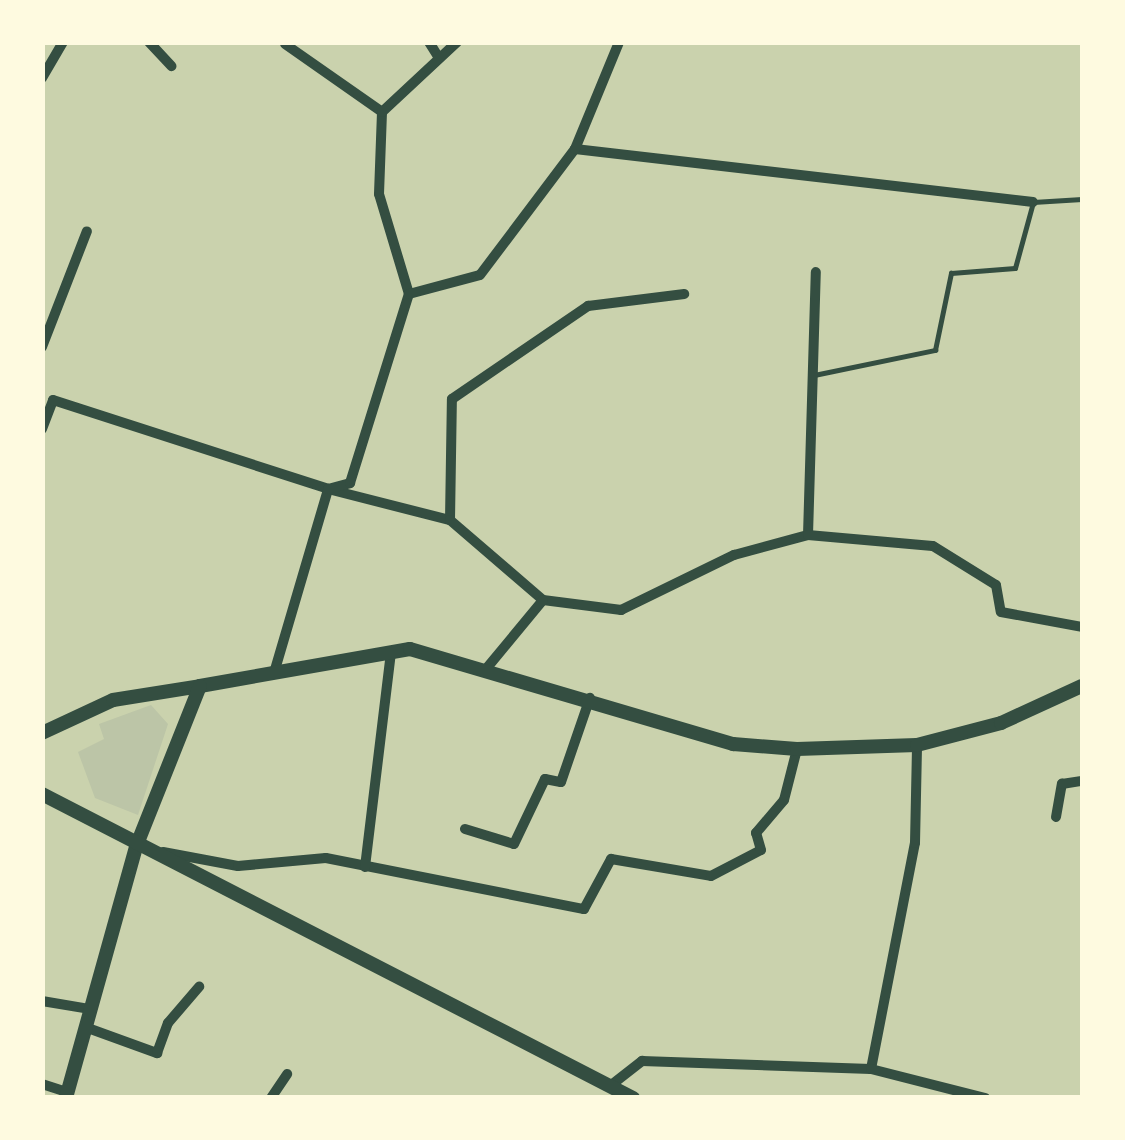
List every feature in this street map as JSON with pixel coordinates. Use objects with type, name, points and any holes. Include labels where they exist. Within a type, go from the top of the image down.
[{"type":"main road","points":[[42,733],[114,700],[410,649],[590,697],[734,744],[797,749],[917,745],[1001,723],[1082,686]]},
{"type":"main road","points":[[66,1095],[136,847],[200,686]]},
{"type":"main road","points":[[42,794],[136,847],[633,1098]]},
{"type":"street","points":[[42,78],[46,62],[63,42]]},
{"type":"street","points":[[149,42],[170,66]]},
{"type":"street","points":[[429,42],[439,58]]},
{"type":"street","points":[[328,489],[350,483],[409,294],[380,194],[382,112],[457,42]]},
{"type":"street","points":[[409,294],[480,275],[574,149],[619,42]]},
{"type":"street","points":[[285,44],[382,112]]},
{"type":"street","points":[[574,149],[1033,202]]},
{"type":"street","points":[[42,347],[87,231]]},
{"type":"street","points":[[808,534],[816,272]]},
{"type":"street","points":[[450,520],[452,399],[588,306],[684,294]]},
{"type":"street","points":[[42,396],[328,489],[450,520],[542,600],[621,610],[734,555],[808,534],[933,546],[996,585],[1001,612],[1082,627]]},
{"type":"street","points":[[42,429],[53,400],[63,402]]},
{"type":"street","points":[[274,673],[328,489]]},
{"type":"street","points":[[486,670],[542,600]]},
{"type":"street","points":[[366,867],[391,652]]},
{"type":"street","points":[[464,829],[514,844],[545,779],[561,782],[590,697]]},
{"type":"street","points":[[871,1069],[915,843],[917,745]]},
{"type":"street","points":[[136,847],[238,866],[326,858],[584,909],[610,859],[710,876],[761,850],[756,833],[784,800],[797,749]]},
{"type":"street","points":[[1056,817],[1062,784],[1082,782]]},
{"type":"street","points":[[85,1028],[156,1053],[168,1023],[199,986]]},
{"type":"street","points":[[42,1000],[90,1009]]},
{"type":"street","points":[[610,1086],[642,1061],[871,1069],[984,1098]]},
{"type":"street","points":[[271,1098],[287,1074]]},
{"type":"street","points":[[42,1084],[66,1095]]},
{"type":"lane","points":[[814,375],[934,350],[952,273],[1016,268],[1033,202],[1082,199]]},
{"type":"green space","points":[[42,43],[1082,43],[1082,1097],[43,1097]]},
{"type":"building","points":[[151,705],[168,724],[138,815],[95,798],[78,752],[104,739],[99,724]]}]
